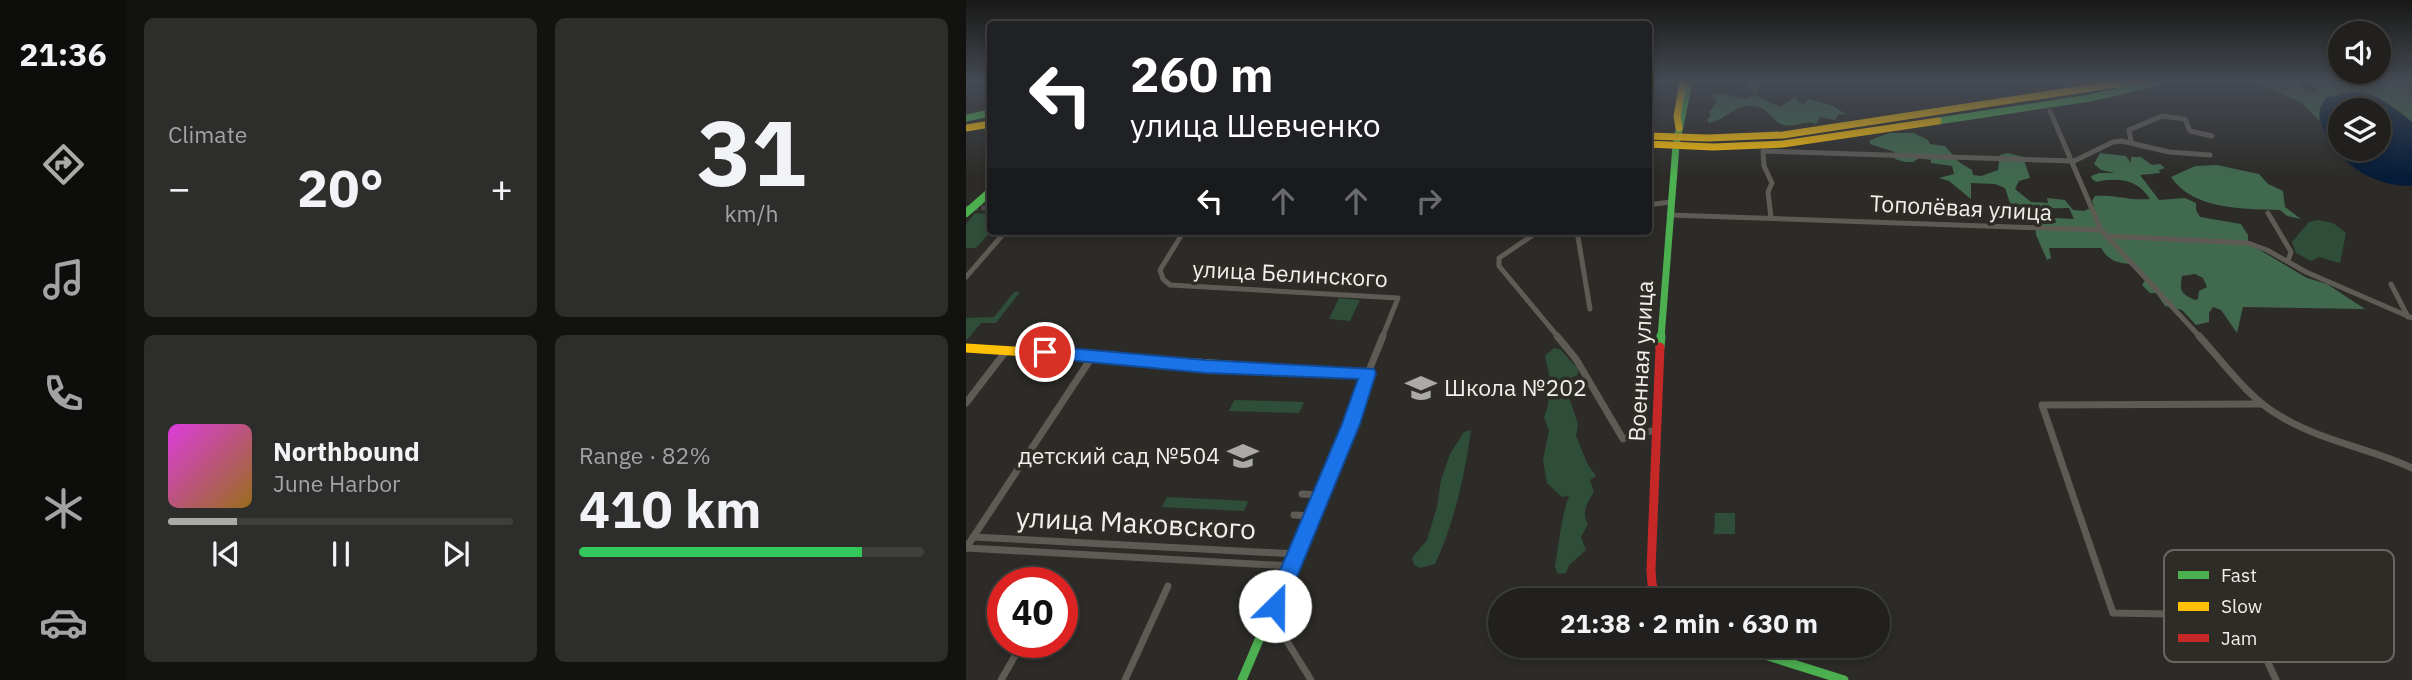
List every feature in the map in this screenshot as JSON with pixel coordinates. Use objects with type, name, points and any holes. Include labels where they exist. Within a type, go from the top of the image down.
[{"type":"main road","points":[[966,118],[986,114]]},
{"type":"main road","name":"Военная улица","points":[[1654,588],[1651,570],[1656,430],[1669,215],[1678,137],[1684,114]]},
{"type":"main road","points":[[1798,137],[1940,114]]},
{"type":"main road","points":[[1652,136],[1798,137],[1972,114]]},
{"type":"main road","points":[[966,128],[987,124]]},
{"type":"main road","points":[[1652,143],[1678,137]]},
{"type":"main road","points":[[966,213],[987,195]]},
{"type":"main road","points":[[966,219],[987,206]]},
{"type":"main road","points":[[966,348],[1065,353],[1206,367],[1368,373]]},
{"type":"main road","name":"улица Белинского","points":[[1242,680],[1249,658],[1266,626],[1351,424],[1368,373]]},
{"type":"main road","points":[[1775,658],[1844,680]]},
{"type":"street","points":[[2051,114],[2074,161],[2101,230],[2262,404],[2277,416],[2311,434],[2412,468]]},
{"type":"street","points":[[2130,141],[2129,130],[2162,116],[2185,119],[2190,131],[2196,135],[2212,136]]},
{"type":"street","points":[[1770,218],[1768,192],[1772,183],[1764,166],[1763,151],[2074,161],[2113,142],[2130,141],[2145,148],[2210,155]]},
{"type":"street","points":[[1652,204],[1670,202]]},
{"type":"street","points":[[2268,213],[2291,252],[2288,261]]},
{"type":"street","name":"Тополёвая улица","points":[[1669,215],[2101,230]]},
{"type":"street","points":[[966,277],[1003,235]]},
{"type":"street","name":"улица Белинского","points":[[1182,235],[1160,270],[1163,279],[1170,285],[1220,291],[1398,298],[1368,373]]},
{"type":"street","points":[[1533,235],[1499,258],[1499,266],[1576,359],[1623,439],[1656,430]]},
{"type":"street","points":[[1578,235],[1590,309]]},
{"type":"street","points":[[2107,236],[2248,243],[2410,318]]},
{"type":"street","points":[[2391,284],[2410,318]]},
{"type":"street","points":[[966,403],[1006,351]]},
{"type":"street","points":[[1092,357],[966,548],[1292,566]]},
{"type":"street","points":[[2164,614],[2113,613],[2042,405],[2262,404]]},
{"type":"street","points":[[1302,494],[1321,495]]},
{"type":"street","points":[[1294,515],[1312,516]]},
{"type":"street","name":"улица Маковского","points":[[973,537],[1297,554]]},
{"type":"street","points":[[1125,680],[1168,586]]},
{"type":"street","points":[[1266,626],[1285,638],[1311,680]]},
{"type":"street","points":[[1001,680],[1014,658]]},
{"type":"street","points":[[2268,662],[2276,680]]},
{"type":"green space","points":[[1710,114],[1730,114],[1709,123],[1707,120]]},
{"type":"green space","points":[[1769,114],[1845,114],[1847,115],[1839,114],[1835,120],[1820,117],[1816,124],[1808,122],[1788,126]]},
{"type":"green space","points":[[2402,114],[2412,114],[2412,122]]},
{"type":"green space","points":[[1889,133],[1914,133],[1928,140],[1930,144],[1945,146],[1959,162],[1972,170],[1973,175],[1981,176],[1998,170],[2000,155],[2008,153],[2023,157],[2030,178],[2019,181],[2015,189],[2031,202],[2048,203],[2047,198],[2065,200],[2073,210],[2084,211],[2094,206],[2092,201],[2095,196],[2150,199],[2139,187],[2126,181],[2096,182],[2091,176],[2115,173],[2101,170],[2094,164],[2100,153],[2126,156],[2131,163],[2131,157],[2141,157],[2152,165],[2160,164],[2165,168],[2159,170],[2160,173],[2140,175],[2159,200],[2185,198],[2196,203],[2200,217],[2241,224],[2248,235],[2248,243],[2307,278],[2327,284],[2365,309],[2243,307],[2237,333],[2221,310],[2213,307],[2209,313],[2209,322],[2196,325],[2182,310],[2165,306],[2156,293],[2150,293],[2142,285],[2147,277],[2136,265],[2112,260],[2101,248],[2049,248],[2051,258],[2047,260],[2036,235],[2035,221],[2056,223],[2055,218],[2074,219],[2069,208],[2017,209],[2010,203],[2005,188],[1995,184],[1971,183],[1971,199],[1949,181],[1939,178],[1954,174],[1952,166],[1919,158],[1913,162],[1895,159],[1895,152],[1870,144],[1870,140]],"holes":[[[2195,274],[2203,278],[2207,287],[2199,291],[2198,299],[2183,293],[2182,276]]]},
{"type":"green space","points":[[2217,165],[2259,174],[2268,184],[2283,191],[2285,207],[2301,219],[2287,216],[2280,210],[2235,208],[2206,202],[2192,196],[2171,177],[2195,166]]},
{"type":"green space","points":[[975,213],[987,214],[987,235],[976,248],[966,248],[966,224]]},
{"type":"green space","points":[[2318,220],[2333,223],[2346,233],[2340,263],[2319,257],[2311,261],[2296,253],[2292,242],[2309,222]]},
{"type":"green space","points":[[1014,292],[1020,292],[996,323],[981,323],[966,341],[966,318],[994,317]]},
{"type":"green space","points":[[1339,298],[1360,300],[1350,321],[1329,319]]},
{"type":"green space","points":[[1554,348],[1560,349],[1578,369],[1578,375],[1566,380],[1565,386],[1578,424],[1576,436],[1588,465],[1596,476],[1590,480],[1594,492],[1586,508],[1588,524],[1581,537],[1586,550],[1569,565],[1566,573],[1558,574],[1555,567],[1569,496],[1562,497],[1547,483],[1543,460],[1549,431],[1544,417],[1548,406],[1550,379],[1545,356]]},
{"type":"green space","points":[[1234,400],[1304,402],[1299,413],[1229,411]]},
{"type":"green space","points":[[1471,430],[1462,481],[1448,532],[1435,564],[1420,568],[1414,565],[1412,558],[1427,540],[1450,454],[1464,432]]},
{"type":"green space","points":[[1167,497],[1248,501],[1244,511],[1162,507]]},
{"type":"green space","points":[[1715,513],[1735,513],[1735,534],[1714,534]]},
{"type":"water","points":[[2320,114],[2328,114],[2327,136],[2321,121]]},
{"type":"water","points":[[2391,114],[2401,114],[2412,122],[2412,186],[2374,179],[2347,161],[2391,161]]},
{"type":"tunnel","points":[[966,208],[987,208]]},
{"type":"traffic: fast","points":[[966,118],[986,114]]},
{"type":"traffic: fast","points":[[1660,347],[1676,145],[1682,114]]},
{"type":"traffic: fast","points":[[1938,121],[1986,114]]},
{"type":"traffic: fast","points":[[966,213],[987,195]]},
{"type":"traffic: fast","points":[[1242,680],[1351,423],[1368,373],[1335,372]]},
{"type":"traffic: fast","points":[[1774,658],[1844,680]]},
{"type":"traffic: slow","points":[[1677,114],[1679,128]]},
{"type":"traffic: slow","points":[[1652,136],[1708,138],[1783,135],[1922,114]]},
{"type":"traffic: slow","points":[[1652,144],[1713,147],[1783,144],[1938,121]]},
{"type":"traffic: slow","points":[[966,128],[987,124]]},
{"type":"traffic: slow","points":[[966,348],[1335,372]]},
{"type":"traffic: jam","points":[[1654,588],[1651,570],[1660,347]]},
{"type":"place","name":"Школа №202","points":[[1421,388]]},
{"type":"place","name":"детский сад №504","points":[[1243,456]]},
{"type":"route","points":[[1045,352],[1206,367],[1368,373],[1351,424],[1275,606]]}]
